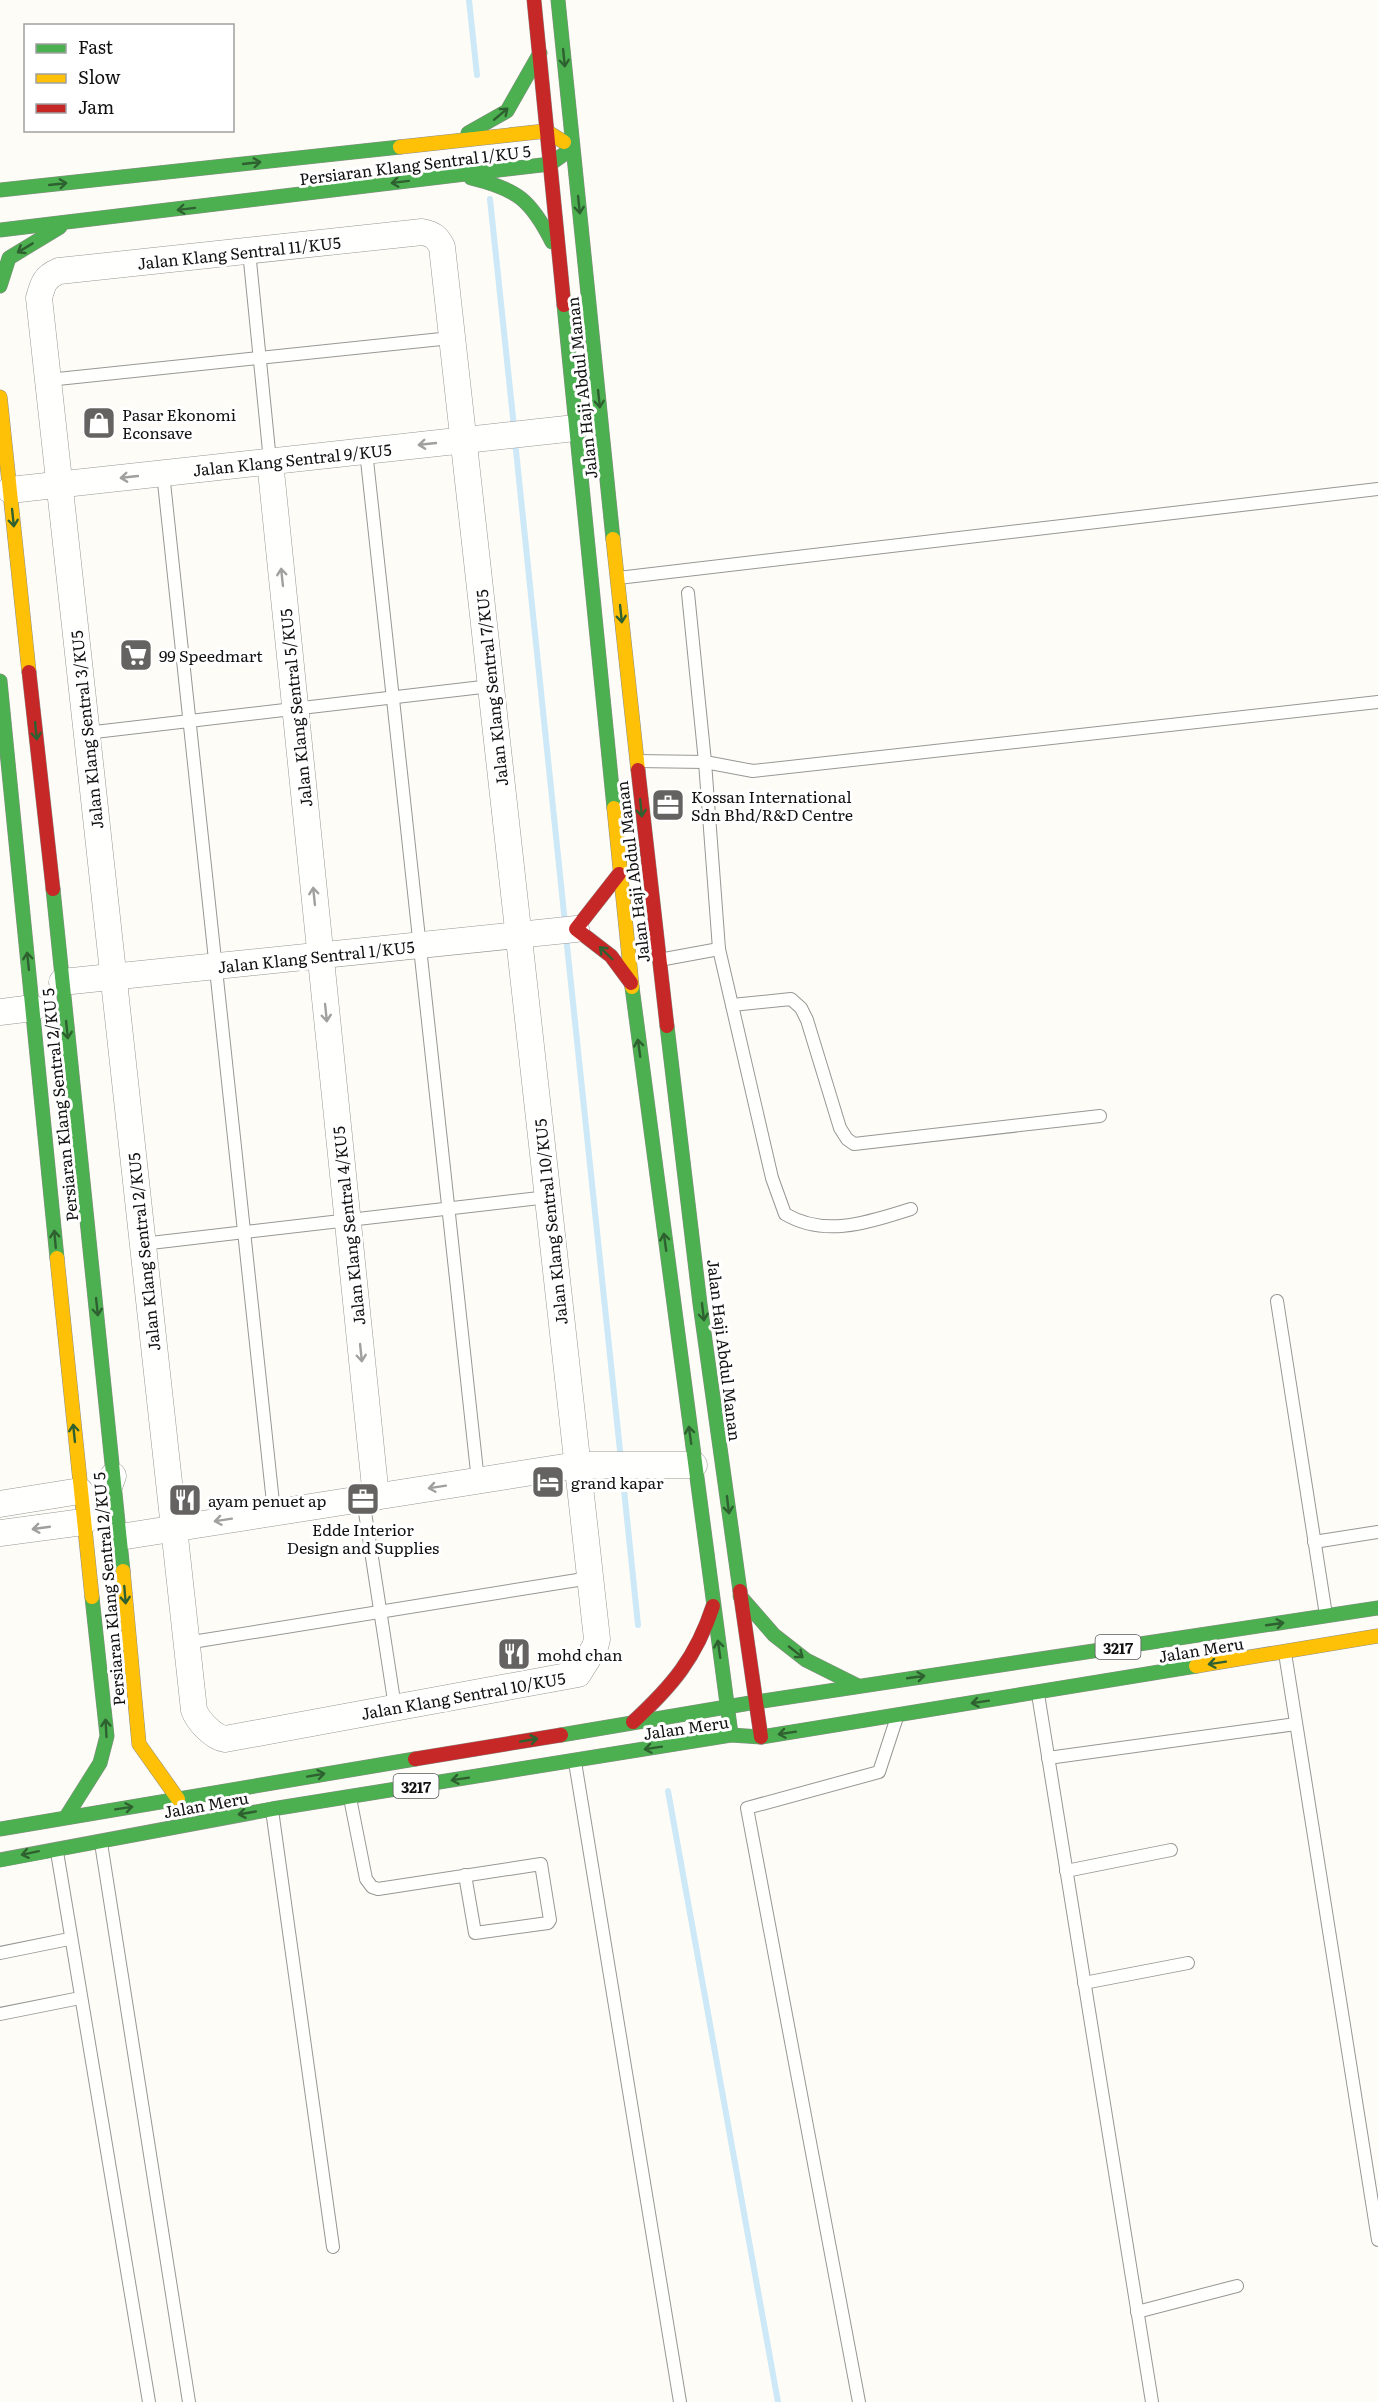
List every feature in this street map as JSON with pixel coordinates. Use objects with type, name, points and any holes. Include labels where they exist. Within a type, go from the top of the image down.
[{"type":"main road","name":"Jalan Haji Abdul Manan","points":[[534,0],[631,984],[731,1735]]},
{"type":"main road","name":"Jalan Haji Abdul Manan","points":[[558,0],[658,960],[740,1596],[761,1737]]},
{"type":"main road","points":[[450,142],[493,122],[507,111],[540,53]]},
{"type":"main road","name":"Persiaran Klang Sentral 1/KU 5","points":[[0,190],[546,131],[573,147],[550,164],[0,230]]},
{"type":"main road","points":[[458,175],[503,186],[525,197],[542,220],[558,255]]},
{"type":"main road","points":[[0,286],[9,258],[66,223]]},
{"type":"main road","name":"Persiaran Klang Sentral 2/KU 5","points":[[0,397],[62,982],[83,1344],[80,1491],[107,1736],[100,1763],[66,1817]]},
{"type":"main road","name":"Persiaran Klang Sentral 2/KU 5","points":[[0,681],[33,1008],[83,1344],[114,1474],[139,1744],[178,1799]]},
{"type":"main road","points":[[619,874],[576,930],[611,956],[631,984]]},
{"type":"main road","points":[[740,1596],[774,1635],[806,1660],[858,1686]]},
{"type":"main road","points":[[633,1722],[677,1681],[706,1633],[713,1606]]},
{"type":"main road","name":"Jalan Meru","points":[[0,1829],[756,1702],[1378,1608]]},
{"type":"main road","name":"Jalan Meru","points":[[0,1860],[56,1847],[272,1809],[731,1735],[761,1737],[1378,1636]]},
{"type":"street","name":"Jalan Klang Sentral 11/KU5","points":[[60,484],[39,297],[42,284],[48,275],[59,271],[422,232],[431,234],[438,239],[441,247],[463,440]]},
{"type":"street","name":"Jalan Klang Sentral 9/KU5","points":[[10,490],[575,428]]},
{"type":"street","name":"Jalan Klang Sentral 7/KU5","points":[[463,440],[519,935]]},
{"type":"street","name":"Jalan Klang Sentral 5/KU5","points":[[270,461],[320,955]]},
{"type":"street","name":"Jalan Klang Sentral 3/KU5","points":[[60,484],[113,977]]},
{"type":"street","name":"Jalan Klang Sentral 1/KU5","points":[[62,982],[576,930]]},
{"type":"street","name":"Jalan Klang Sentral 10/KU5","points":[[173,1528],[194,1710],[197,1718],[220,1738],[578,1674],[597,1639],[519,935]]},
{"type":"street","name":"Jalan Klang Sentral 4/KU5","points":[[320,955],[348,1220],[369,1498]]},
{"type":"street","name":"Jalan Klang Sentral 2/KU5","points":[[113,977],[173,1528]]},
{"type":"street","points":[[0,1012],[33,1008]]},
{"type":"street","points":[[120,1536],[577,1465],[694,1464]]},
{"type":"street","points":[[0,1533],[83,1522],[94,1515],[101,1505],[114,1474]]},
{"type":"street","points":[[0,1504],[80,1491]]},
{"type":"lane","points":[[249,251],[270,461]]},
{"type":"lane","points":[[48,380],[452,338]]},
{"type":"lane","points":[[366,451],[478,1481]]},
{"type":"lane","points":[[163,473],[274,1512]]},
{"type":"lane","points":[[617,578],[1378,489]]},
{"type":"lane","points":[[688,593],[705,762],[719,949],[772,1178],[785,1214],[809,1224],[840,1227],[856,1226],[911,1209]]},
{"type":"lane","points":[[86,733],[491,686]]},
{"type":"lane","points":[[636,761],[705,762],[753,771],[1378,702]]},
{"type":"lane","points":[[0,807],[14,815]]},
{"type":"lane","points":[[658,960],[719,949]]},
{"type":"lane","points":[[732,1005],[790,999],[801,1008],[807,1020],[840,1128],[847,1139],[854,1144],[1100,1116]]},
{"type":"lane","points":[[142,1244],[548,1197]]},
{"type":"lane","points":[[1276,1301],[1326,1617]]},
{"type":"lane","points":[[369,1498],[380,1611],[395,1707]]},
{"type":"lane","points":[[1314,1542],[1378,1532]]},
{"type":"lane","points":[[186,1643],[590,1578]]},
{"type":"lane","points":[[1285,1652],[1378,2240]]},
{"type":"lane","points":[[1038,1693],[1152,2402]]},
{"type":"lane","points":[[859,2402],[747,1808],[879,1772],[897,1715]]},
{"type":"lane","points":[[1048,1758],[1296,1724]]},
{"type":"lane","points":[[575,1761],[680,2402]]},
{"type":"lane","points":[[350,1797],[366,1880],[372,1887],[378,1889],[465,1875],[541,1864],[550,1920],[548,1923],[475,1933],[465,1875]]},
{"type":"lane","points":[[272,1809],[333,2247]]},
{"type":"lane","points":[[101,1839],[189,2402]]},
{"type":"lane","points":[[56,1847],[69,1939],[148,2402]]},
{"type":"lane","points":[[1066,1871],[1171,1850]]},
{"type":"lane","points":[[0,1953],[69,1939]]},
{"type":"lane","points":[[1084,1983],[1188,1963]]},
{"type":"lane","points":[[0,2014],[80,1998]]},
{"type":"lane","points":[[1137,2312],[1237,2286]]},
{"type":"waterway","points":[[469,0],[477,75]]},
{"type":"waterway","points":[[490,199],[514,427]]},
{"type":"waterway","points":[[515,441],[565,923]]},
{"type":"waterway","points":[[566,936],[621,1460]]},
{"type":"waterway","points":[[622,1470],[638,1625]]},
{"type":"waterway","points":[[668,1791],[778,2402]]},
{"type":"traffic: fast","points":[[558,0],[613,539]]},
{"type":"traffic: fast","points":[[468,133],[507,111],[540,53]]},
{"type":"traffic: fast","points":[[0,190],[400,147]]},
{"type":"traffic: fast","points":[[0,230],[550,164],[567,152]]},
{"type":"traffic: fast","points":[[471,178],[500,187],[521,198],[537,216],[552,242]]},
{"type":"traffic: fast","points":[[0,286],[9,258],[60,227]]},
{"type":"traffic: fast","points":[[564,305],[614,808]]},
{"type":"traffic: fast","points":[[0,681],[57,1258]]},
{"type":"traffic: fast","points":[[53,889],[123,1571]]},
{"type":"traffic: fast","points":[[632,987],[731,1734]]},
{"type":"traffic: fast","points":[[667,1026],[700,1304],[740,1591]]},
{"type":"traffic: fast","points":[[740,1596],[774,1635],[806,1660],[858,1686]]},
{"type":"traffic: fast","points":[[66,1817],[100,1763],[107,1736],[92,1597]]},
{"type":"traffic: fast","points":[[756,1702],[1378,1608]]},
{"type":"traffic: fast","points":[[761,1737],[1196,1666]]},
{"type":"traffic: fast","points":[[561,1735],[756,1702]]},
{"type":"traffic: fast","points":[[0,1860],[272,1809],[731,1735],[761,1737]]},
{"type":"traffic: fast","points":[[0,1829],[415,1759]]},
{"type":"traffic: slow","points":[[400,147],[546,131],[564,142]]},
{"type":"traffic: slow","points":[[0,397],[29,672]]},
{"type":"traffic: slow","points":[[613,539],[638,770]]},
{"type":"traffic: slow","points":[[614,808],[632,987]]},
{"type":"traffic: slow","points":[[57,1258],[92,1597]]},
{"type":"traffic: slow","points":[[123,1571],[139,1744],[178,1799]]},
{"type":"traffic: slow","points":[[1196,1666],[1378,1636]]},
{"type":"traffic: jam","points":[[534,0],[564,305]]},
{"type":"traffic: jam","points":[[29,672],[53,889]]},
{"type":"traffic: jam","points":[[638,770],[667,1026]]},
{"type":"traffic: jam","points":[[619,874],[576,929],[611,956],[631,983]]},
{"type":"traffic: jam","points":[[740,1591],[761,1737]]},
{"type":"traffic: jam","points":[[633,1722],[660,1696],[681,1670],[699,1641],[713,1606]]},
{"type":"traffic: jam","points":[[415,1759],[561,1735]]},
{"type":"place","name":"Pasar Ekonomi Econsave","points":[[99,423]]},
{"type":"place","name":"99 Speedmart","points":[[136,655]]},
{"type":"place","name":"Kossan International Sdn Bhd/R&D Centre","points":[[668,805]]},
{"type":"place","name":"grand kapar","points":[[548,1482]]},
{"type":"place","name":"Edde Interior Design and Supplies","points":[[363,1499]]},
{"type":"place","name":"ayam penuet ap","points":[[185,1500]]},
{"type":"place","name":"mohd chan","points":[[514,1654]]}]
